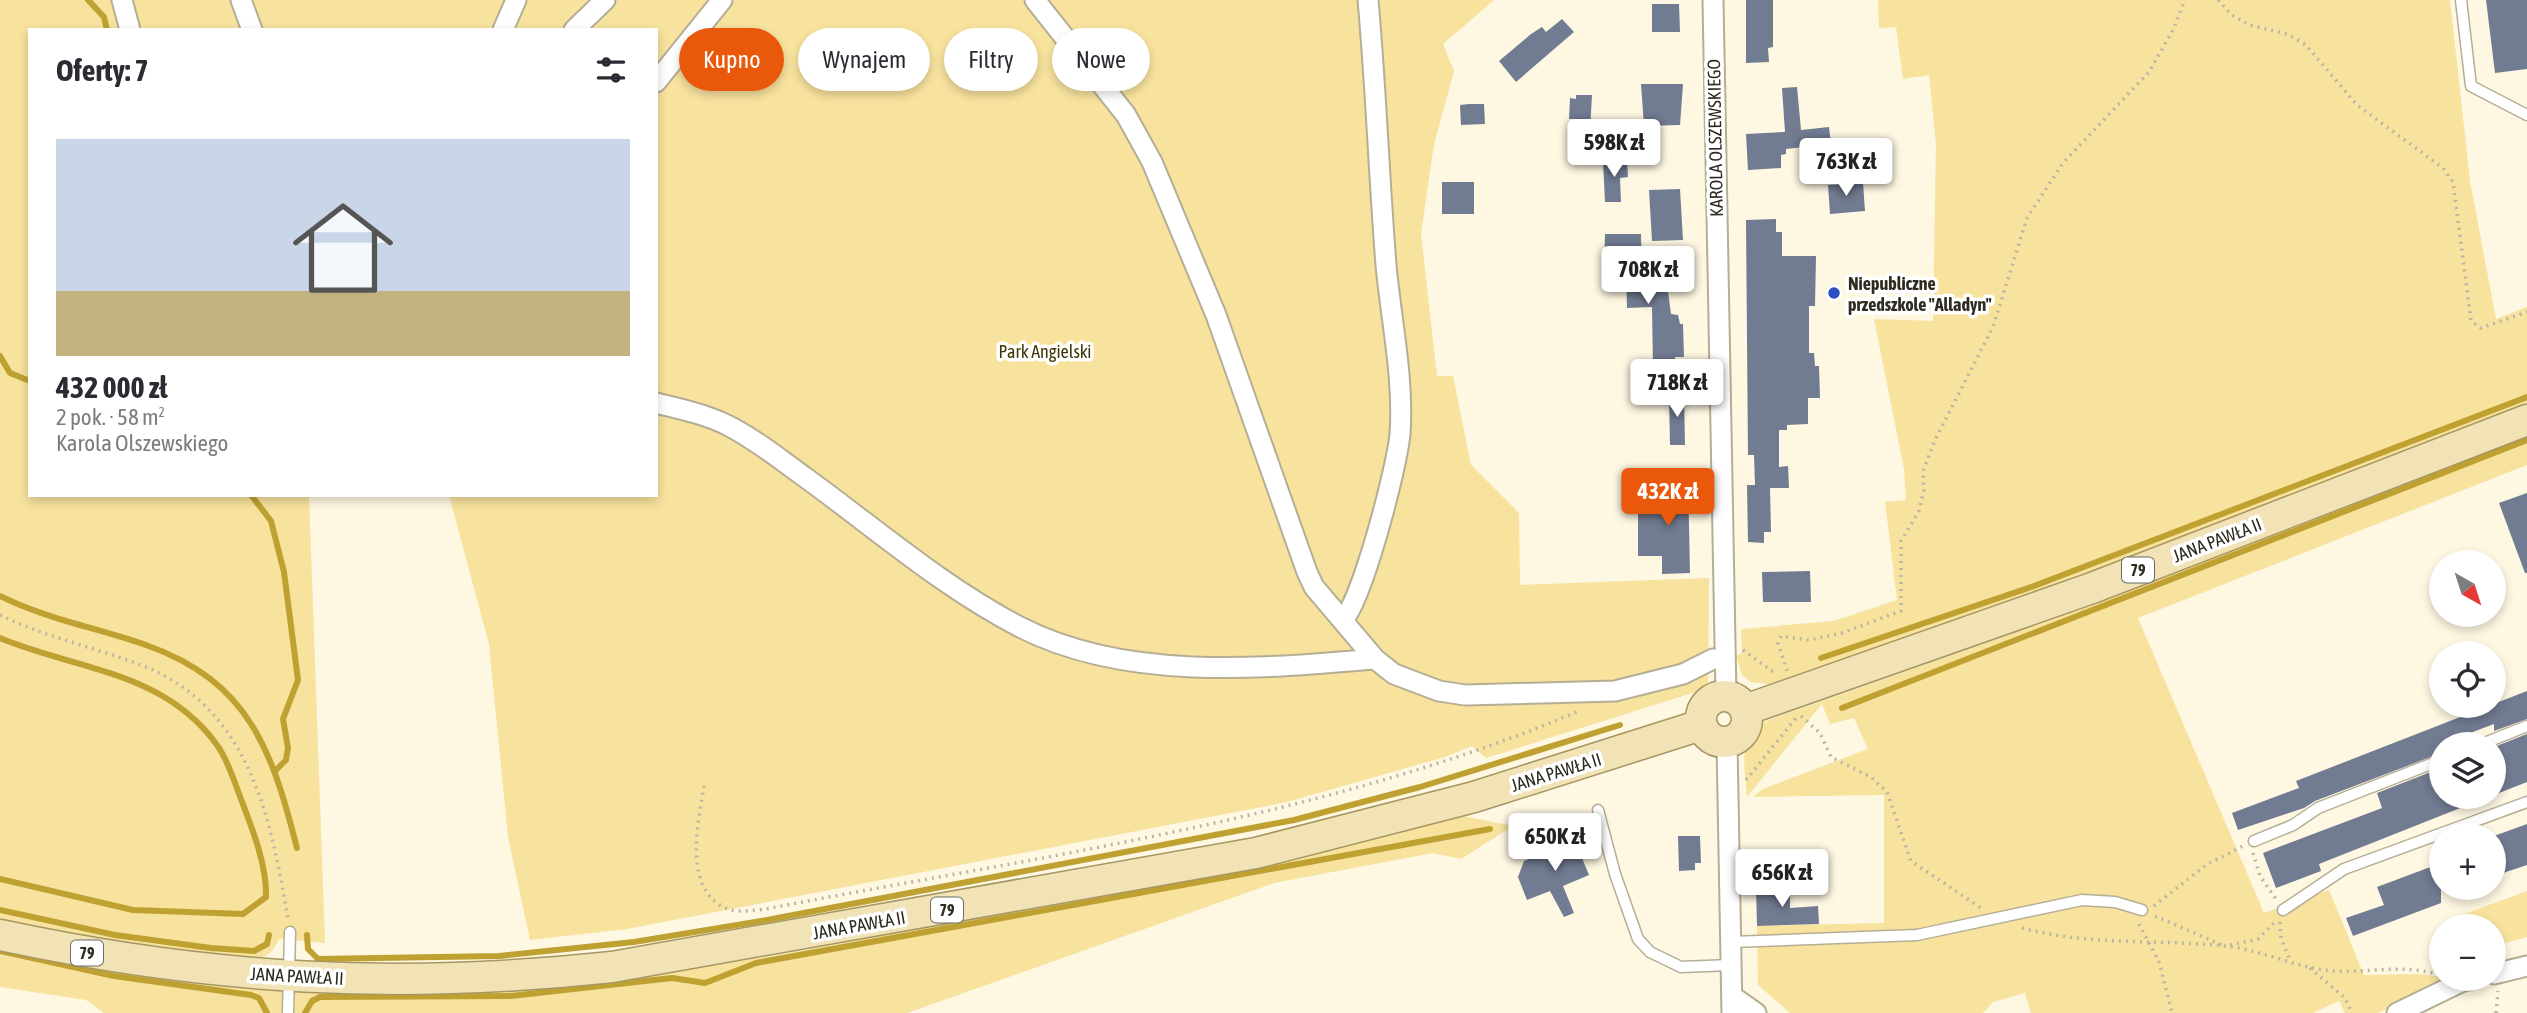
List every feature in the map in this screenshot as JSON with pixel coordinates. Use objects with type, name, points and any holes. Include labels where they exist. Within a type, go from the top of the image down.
[{"type":"main road","name":"JANA PAWŁA II","points":[[1736,703],[2092,588],[2527,420]]},
{"type":"main road","name":"79","points":[[1701,725],[1702,713],[1708,702],[1736,703]]},
{"type":"main road","points":[[1701,725],[1708,736],[1727,743],[1735,740],[1746,727],[1736,703]]},
{"type":"main road","name":"JANA PAWŁA II","points":[[0,935],[134,961],[290,978],[429,980],[612,967],[1219,861],[1368,826],[1546,776],[1701,725]]},
{"type":"street","points":[[122,0],[129,28]]},
{"type":"street","points":[[241,0],[251,28]]},
{"type":"street","points":[[504,28],[516,0]]},
{"type":"street","points":[[576,28],[605,0]]},
{"type":"street","points":[[658,80],[722,0]]},
{"type":"street","points":[[1035,0],[1111,94],[1139,136],[1216,315],[1307,572],[1314,587],[1343,620],[1359,644],[1394,674],[1438,691],[1465,695],[1615,691],[1684,674],[1713,659]]},
{"type":"street","points":[[1343,620],[1357,598],[1395,471],[1400,435],[1401,399],[1384,242],[1368,0]]},
{"type":"street","name":"KAROLA OLSZEWSKIEGO","points":[[1713,0],[1736,703]]},
{"type":"street","points":[[658,404],[707,416],[748,437],[951,584],[1019,627],[1059,643],[1100,656],[1155,665],[1309,666],[1375,659]]},
{"type":"street","points":[[1727,743],[1732,1004],[1756,1013]]},
{"type":"street","points":[[2506,971],[2527,966]]},
{"type":"street","points":[[2397,1013],[2442,991]]},
{"type":"lane","points":[[2461,0],[2471,86],[2527,115]]},
{"type":"lane","points":[[2506,734],[2527,726]]},
{"type":"lane","points":[[2255,841],[2293,825],[2318,808],[2429,765]]},
{"type":"lane","points":[[2283,910],[2344,869],[2527,802]]},
{"type":"lane","points":[[1598,810],[1615,874],[1638,939],[1650,952],[1681,967],[1731,965]]},
{"type":"lane","points":[[1731,942],[1917,935],[2082,900],[2122,904],[2142,910]]},
{"type":"lane","points":[[288,1013],[290,932]]},
{"type":"path","points":[[1789,684],[1778,643],[1781,636],[1809,640],[1842,634],[1901,611],[1901,541],[1919,511],[1924,490],[1923,471],[1935,440],[1993,327],[2027,218],[2063,163],[2148,72],[2173,30],[2185,0]]},
{"type":"path","points":[[2218,0],[2232,15],[2249,25],[2287,34],[2306,45],[2357,105],[2443,168],[2452,183],[2470,321],[2480,328],[2527,312]]},
{"type":"path","points":[[0,615],[147,668],[197,696],[229,732],[250,770],[281,882],[290,932]]},
{"type":"path","points":[[1737,646],[1779,676]]},
{"type":"path","points":[[705,786],[696,834],[699,874],[711,900],[731,911],[766,909],[1289,807],[1419,769],[1508,739],[1578,712],[1615,691]]},
{"type":"path","points":[[1797,706],[1799,714],[1820,733],[1831,757],[1871,777],[1888,792],[1911,861],[1932,878],[1997,917],[2038,932],[2096,941],[2224,946],[2262,951],[2305,965],[2335,971],[2421,970],[2429,972]]},
{"type":"path","points":[[1740,775],[1741,786],[1799,714]]},
{"type":"path","points":[[2142,910],[2165,899],[2206,865],[2255,841]]},
{"type":"path","points":[[2255,841],[2253,859],[2283,910],[2279,928],[2290,960]]},
{"type":"path","points":[[2122,904],[2138,921],[2166,981],[2172,1013]]},
{"type":"path","points":[[2142,910],[2224,946],[2258,939],[2283,910]]},
{"type":"path","points":[[2305,965],[2319,974],[2344,998],[2352,1013]]},
{"type":"green space","name":"Park Angielski","points":[[0,0],[1494,0],[1443,44],[1454,71],[1434,144],[1421,234],[1437,376],[1453,376],[1471,465],[1519,513],[1520,585],[1709,578],[1708,688],[1486,758],[1472,746],[1445,757],[1287,802],[627,929],[530,940],[508,837],[489,644],[450,497],[658,497],[658,28],[28,28],[28,497],[309,497],[325,943],[279,939],[267,955],[249,960],[112,943],[0,921]]},
{"type":"green space","points":[[1878,0],[2450,0],[2470,181],[2496,319],[2527,307],[2527,406],[2128,561],[1776,685],[1751,682],[1742,675],[1736,656],[1742,653],[1741,629],[1834,621],[1897,600],[1885,502],[1906,500],[1904,469],[1874,319],[1933,321],[1936,144],[1929,75],[1903,79],[1896,27],[1879,28]]},
{"type":"green space","points":[[2527,434],[2527,465],[2138,618],[2264,913],[2329,890],[2364,975],[2429,975],[2429,989],[2378,1013],[2345,1013],[2339,1001],[2313,1013],[2031,1013],[2025,993],[1993,1002],[1983,1013],[1790,1013],[1758,985],[1757,926],[1884,923],[1884,795],[1753,797],[1763,789],[1868,749],[1854,718],[1830,724],[1822,704],[1747,797],[1745,751],[1755,725],[2000,638]]},
{"type":"green space","points":[[1458,815],[1513,826],[1461,859],[1433,853],[1274,883],[907,1013],[104,1013],[86,1000],[0,987],[0,948],[565,984],[772,956],[1204,877]]},
{"type":"green space","points":[[2527,891],[2527,937],[2506,943],[2506,914],[2464,914],[2506,900]]},
{"type":"building","points":[[1746,0],[1773,0],[1773,47],[1768,48],[1769,62],[1746,63]]},
{"type":"building","points":[[2486,0],[2527,0],[2527,69],[2495,73]]},
{"type":"building","points":[[1652,4],[1679,4],[1680,32],[1652,32]]},
{"type":"building","points":[[1562,19],[1574,32],[1516,82],[1499,61],[1531,34],[1542,27],[1546,32]]},
{"type":"building","points":[[1641,84],[1683,84],[1680,125],[1644,126]]},
{"type":"building","points":[[1797,87],[1801,130],[1829,127],[1831,144],[1786,149],[1786,154],[1781,155],[1781,168],[1748,170],[1746,134],[1785,132],[1782,88]]},
{"type":"building","points":[[1576,95],[1592,95],[1590,131],[1575,131],[1575,119],[1569,119],[1570,98],[1576,99]]},
{"type":"building","points":[[1484,104],[1485,124],[1461,125],[1460,105]]},
{"type":"building","points":[[1603,161],[1627,161],[1628,177],[1620,178],[1621,202],[1605,202]]},
{"type":"building","points":[[1442,182],[1474,182],[1474,214],[1442,214]]},
{"type":"building","points":[[1863,183],[1865,211],[1830,214],[1828,185]]},
{"type":"building","points":[[1680,189],[1683,240],[1652,241],[1649,190]]},
{"type":"building","points":[[1776,219],[1776,232],[1782,232],[1782,256],[1816,256],[1815,306],[1809,306],[1809,353],[1814,353],[1815,366],[1819,366],[1820,398],[1808,398],[1808,424],[1787,425],[1787,430],[1779,430],[1779,467],[1788,466],[1789,488],[1770,488],[1771,532],[1764,532],[1764,543],[1748,542],[1747,485],[1755,485],[1754,455],[1748,455],[1746,220]]},
{"type":"building","points":[[1605,234],[1641,234],[1642,280],[1663,279],[1663,284],[1667,284],[1671,314],[1678,315],[1680,324],[1683,324],[1684,357],[1675,357],[1675,384],[1643,384],[1643,369],[1653,369],[1652,307],[1627,308],[1626,268],[1604,268]]},
{"type":"building","points":[[1669,394],[1684,394],[1685,445],[1670,445]]},
{"type":"building","points":[[1660,479],[1688,479],[1690,573],[1662,574],[1662,556],[1638,556],[1638,514],[1655,514],[1655,492],[1661,492]]},
{"type":"building","points":[[2527,493],[2527,573],[2525,573],[2499,503]]},
{"type":"building","points":[[1810,571],[1811,602],[1763,602],[1762,572]]},
{"type":"building","points":[[2527,691],[2527,719],[2494,731],[2494,724],[2473,732],[2429,732],[2429,758],[2315,801],[2304,808],[2238,830],[2232,813],[2299,788],[2296,781],[2458,718],[2506,718],[2506,699]]},
{"type":"building","points":[[2527,734],[2527,782],[2506,790],[2506,742]]},
{"type":"building","points":[[2429,773],[2429,809],[2458,809],[2319,864],[2321,871],[2276,888],[2263,853],[2382,808],[2377,793]]},
{"type":"building","points":[[2527,824],[2527,865],[2506,872],[2506,832]]},
{"type":"building","points":[[1678,836],[1700,836],[1701,863],[1695,863],[1695,870],[1679,871]]},
{"type":"building","points":[[1580,837],[1588,856],[1582,858],[1589,875],[1563,886],[1574,913],[1564,917],[1550,891],[1527,900],[1518,877],[1524,861]]},
{"type":"building","points":[[2429,868],[2429,900],[2441,900],[2441,903],[2353,936],[2346,918],[2384,905],[2377,887]]},
{"type":"building","points":[[1790,886],[1790,908],[1818,906],[1819,924],[1757,926],[1756,887]]},
{"type":"waterway","points":[[88,0],[104,17],[107,28]]},
{"type":"waterway","points":[[0,356],[10,373],[28,380]]},
{"type":"waterway","points":[[1821,658],[2034,586],[2527,397]]},
{"type":"waterway","points":[[1842,708],[2527,440]]},
{"type":"waterway","points":[[253,497],[271,521],[284,572],[298,680],[283,719],[288,748],[286,760],[275,771]]},
{"type":"waterway","points":[[0,596],[54,617],[146,645],[181,660],[210,679],[233,700],[266,751],[297,848]]},
{"type":"waterway","points":[[0,638],[145,687],[196,720],[217,745],[230,771],[258,847],[266,897],[243,914],[133,910],[0,879]]},
{"type":"waterway","points":[[307,935],[308,949],[318,959],[499,956],[634,942],[767,920],[1294,820],[1420,787],[1620,725]]},
{"type":"waterway","points":[[305,1013],[312,1001],[320,997],[511,996],[672,978],[705,983],[756,963],[1490,829]]},
{"type":"waterway","points":[[0,910],[115,935],[211,948],[254,951],[267,944],[269,935]]},
{"type":"waterway","points":[[0,951],[114,976],[251,995],[259,998],[267,1013]]},
{"type":"place","name":"Niepubliczne przedszkole \"Alladyn\"","points":[[1834,293]]}]
